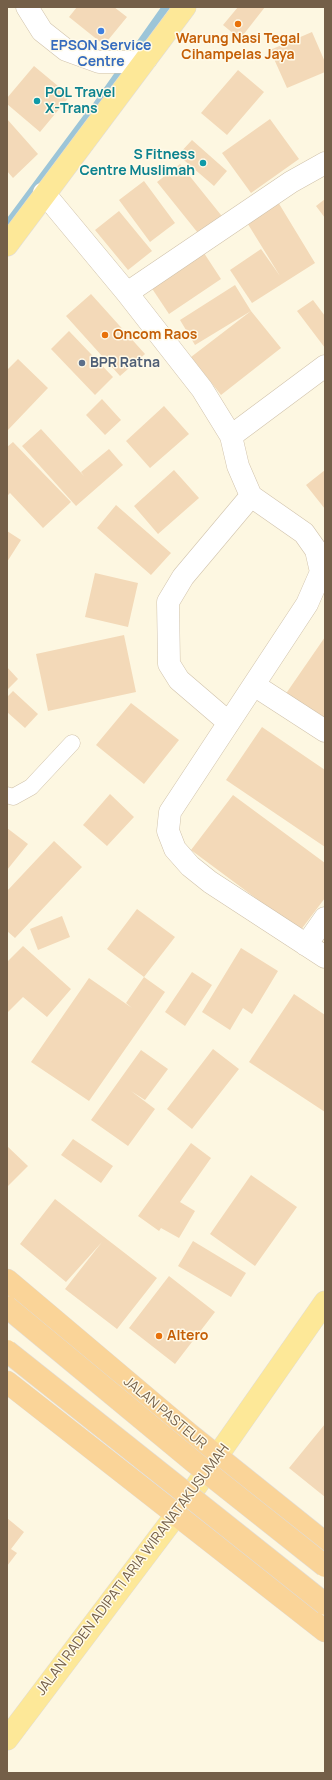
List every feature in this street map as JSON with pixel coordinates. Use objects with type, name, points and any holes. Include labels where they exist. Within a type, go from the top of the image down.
[{"type":"highway","name":"JALAN PASTEUR","points":[[7,1280],[218,1457],[325,1543]]},
{"type":"highway","points":[[7,1307],[194,1462],[325,1566]]},
{"type":"highway","points":[[7,1351],[325,1604]]},
{"type":"highway","points":[[7,1382],[325,1631]]},
{"type":"main road","points":[[7,244],[44,193],[133,61],[184,7]]},
{"type":"main road","name":"JALAN RADEN ADIPATI ARIA WIRANATAKUSUMAH","points":[[7,1739],[176,1515],[325,1302]]},
{"type":"street","points":[[27,7],[42,31],[66,50],[99,62],[133,61]]},
{"type":"street","points":[[127,293],[291,182],[325,163]]},
{"type":"street","points":[[44,193],[127,293],[202,389],[231,436],[238,466],[251,496],[304,533],[316,550],[321,572],[307,604],[170,812],[168,831],[175,849],[195,870],[210,882],[325,957]]},
{"type":"street","points":[[231,436],[325,366]]},
{"type":"street","points":[[228,722],[178,680],[169,664],[168,602],[183,577],[251,496]]},
{"type":"street","points":[[254,685],[325,731]]},
{"type":"street","points":[[306,945],[325,918]]},
{"type":"lane","points":[[7,796],[13,797],[31,788],[72,743]]},
{"type":"building","name":"EPSON Service Centre","points":[[77,7],[114,7],[127,17],[104,45],[69,17]]},
{"type":"building","name":"Warung Nasi Tegal Cihampelas Jaya","points":[[238,7],[265,7],[240,39],[223,25]]},
{"type":"building","points":[[312,32],[325,62],[325,72],[287,88],[270,50]]},
{"type":"building","name":"POL Travel X-Trans","points":[[34,66],[70,96],[40,132],[7,104],[7,98]]},
{"type":"building","points":[[238,70],[264,92],[227,135],[201,113]]},
{"type":"building","points":[[7,119],[38,154],[13,178],[7,171]]},
{"type":"building","points":[[270,119],[299,159],[251,193],[222,153]]},
{"type":"building","name":"S Fitness Centre Muslimah","points":[[192,140],[227,171],[214,186],[178,155]]},
{"type":"building","points":[[180,164],[225,220],[202,238],[157,182]]},
{"type":"building","points":[[144,181],[175,223],[150,242],[119,200]]},
{"type":"building","points":[[325,199],[325,218],[316,206]]},
{"type":"building","points":[[278,202],[315,263],[252,303],[230,270],[261,249],[280,276],[246,221]]},
{"type":"building","points":[[119,211],[152,251],[128,270],[95,230]]},
{"type":"building","points":[[204,253],[221,279],[169,314],[151,287]]},
{"type":"building","points":[[235,285],[251,311],[195,345],[180,320]]},
{"type":"building","name":"Oncom Raos","points":[[91,294],[145,354],[120,376],[66,316]]},
{"type":"building","points":[[313,300],[325,316],[325,348],[297,311]]},
{"type":"building","points":[[251,311],[281,348],[221,395],[191,357]]},
{"type":"building","name":"BPR Ratna","points":[[69,331],[113,377],[95,395],[51,349]]},
{"type":"building","points":[[18,359],[48,388],[7,431],[7,370]]},
{"type":"building","points":[[102,399],[121,420],[105,435],[86,415]]},
{"type":"building","points":[[164,406],[189,434],[150,468],[126,441]]},
{"type":"building","points":[[41,429],[84,476],[81,472],[109,449],[123,465],[76,506],[22,446]]},
{"type":"building","points":[[13,442],[71,502],[43,528],[10,493],[7,496],[7,447]]},
{"type":"building","points":[[174,470],[199,498],[158,534],[134,506]]},
{"type":"building","points":[[325,470],[325,509],[306,485]]},
{"type":"building","points":[[116,505],[171,553],[151,575],[97,528]]},
{"type":"building","points":[[7,531],[21,540],[7,562]]},
{"type":"building","points":[[95,573],[138,583],[128,627],[85,617]]},
{"type":"building","points":[[124,635],[136,692],[48,711],[36,654]]},
{"type":"building","points":[[325,637],[325,723],[285,695]]},
{"type":"building","points":[[7,667],[18,679],[7,690]]},
{"type":"building","points":[[13,691],[38,714],[25,728],[7,712],[7,697]]},
{"type":"building","points":[[131,703],[179,740],[144,784],[96,745]]},
{"type":"building","points":[[262,727],[325,770],[325,847],[226,780]]},
{"type":"building","points":[[110,794],[134,817],[107,846],[83,825]]},
{"type":"building","points":[[233,795],[325,863],[325,898],[300,931],[191,850]]},
{"type":"building","points":[[7,828],[28,844],[7,870]]},
{"type":"building","points":[[54,841],[82,867],[15,938],[7,931],[7,891]]},
{"type":"building","points":[[137,909],[175,937],[144,977],[107,949]]},
{"type":"building","points":[[62,916],[70,937],[38,950],[30,929]]},
{"type":"building","points":[[23,946],[71,989],[47,1017],[23,997],[7,1013],[7,962]]},
{"type":"building","points":[[241,948],[278,971],[252,1014],[243,1008],[230,1030],[202,1012]]},
{"type":"building","points":[[192,972],[212,985],[185,1026],[165,1012]]},
{"type":"building","points":[[144,977],[165,992],[89,1101],[31,1062],[89,978],[132,1008],[126,1003]]},
{"type":"building","points":[[294,994],[325,1015],[325,1112],[249,1062]]},
{"type":"building","points":[[213,1049],[239,1069],[192,1129],[167,1109]]},
{"type":"building","points":[[141,1050],[168,1069],[145,1100],[131,1091],[155,1109],[128,1146],[91,1120]]},
{"type":"building","points":[[73,1139],[113,1166],[101,1183],[61,1155]]},
{"type":"building","points":[[191,1143],[211,1158],[180,1202],[195,1211],[179,1238],[161,1228],[159,1231],[138,1216]]},
{"type":"building","points":[[7,1146],[28,1166],[7,1187]]},
{"type":"building","points":[[251,1175],[297,1207],[255,1266],[210,1234]]},
{"type":"building","points":[[55,1199],[157,1278],[117,1329],[65,1289],[102,1242],[66,1282],[20,1244]]},
{"type":"building","points":[[193,1241],[246,1273],[231,1297],[178,1266]]},
{"type":"building","points":[[169,1276],[215,1312],[175,1364],[129,1328]]},
{"type":"building","points":[[325,1424],[325,1497],[289,1468]]},
{"type":"building","points":[[7,1518],[24,1532],[11,1549],[17,1553],[7,1566]]},
{"type":"waterway","points":[[94,109],[166,7]]},
{"type":"waterway","points":[[7,225],[91,112]]},
{"type":"place","name":"Warung Nasi Tegal Cihampelas Jaya","points":[[238,24]]},
{"type":"place","name":"EPSON Service Centre","points":[[101,31]]},
{"type":"place","name":"POL Travel X-Trans","points":[[37,101]]},
{"type":"place","name":"S Fitness Centre Muslimah","points":[[203,163]]},
{"type":"place","name":"Oncom Raos","points":[[105,335]]},
{"type":"place","name":"BPR Ratna","points":[[82,363]]},
{"type":"place","name":"Altero","points":[[159,1336]]}]
